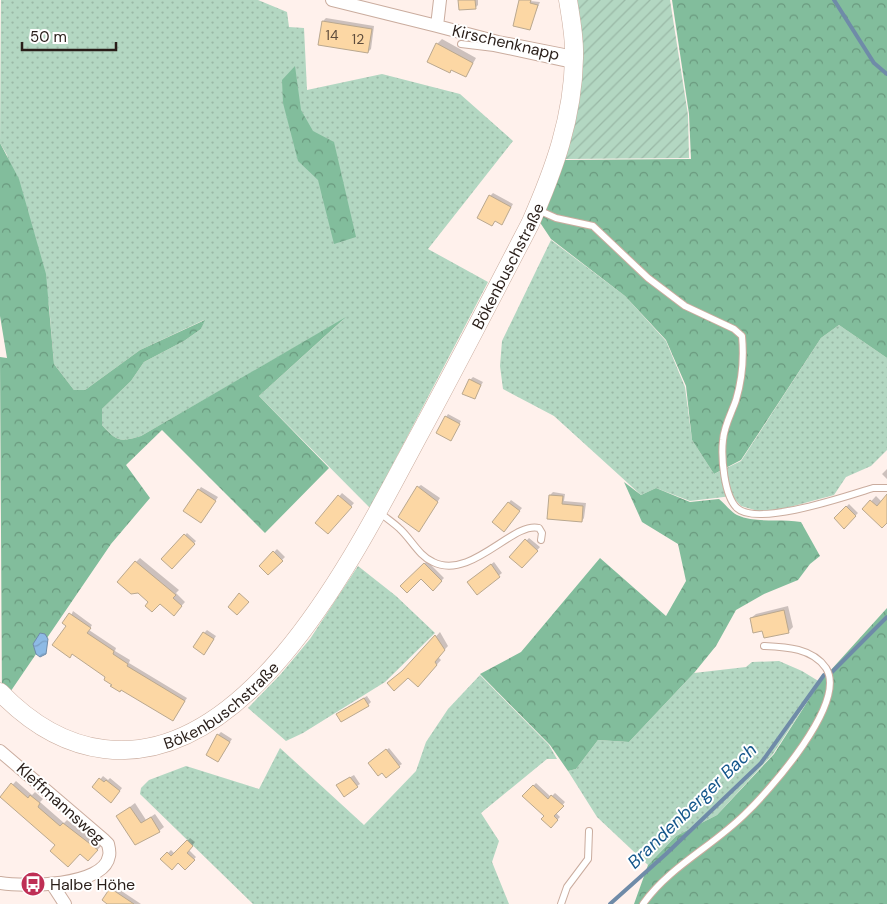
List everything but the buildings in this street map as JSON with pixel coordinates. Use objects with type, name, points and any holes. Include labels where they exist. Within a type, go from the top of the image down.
[{"type":"main road","name":"Bökenbuschstraße","points":[[0,692],[26,717],[46,730],[92,748],[117,751],[143,750],[168,744],[184,737],[220,714],[272,668],[317,611],[338,580],[378,511],[537,210],[550,180],[570,112],[574,62],[568,0]]},
{"type":"street","name":"Kirschenknapp","points":[[332,0],[574,62]]},
{"type":"street","name":"Kirschenknapp","points":[[437,26],[440,0]]},
{"type":"street","name":"Kleffmannsweg","points":[[0,751],[31,775],[108,844],[109,856],[105,865],[99,870],[76,879],[52,884]]},
{"type":"street","points":[[0,883],[52,884],[65,904]]},
{"type":"lane","points":[[461,44],[574,62]]},
{"type":"lane","points":[[537,210],[556,218],[593,226],[648,278],[685,306],[734,329],[742,336],[740,386],[723,439],[725,480],[729,499],[738,510],[757,514],[782,513],[873,488],[887,488]]},
{"type":"lane","points":[[378,511],[400,529],[432,562],[445,566],[463,563],[483,555],[527,528],[539,528],[542,532],[541,540]]},
{"type":"lane","points":[[643,904],[689,859],[718,839],[746,813],[790,763],[820,720],[829,699],[830,683],[826,669],[810,654],[794,648],[764,646]]},
{"type":"lane","points":[[561,904],[567,887],[588,858],[589,831]]},
{"type":"green space","points":[[1,0],[258,0],[287,12],[289,27],[304,28],[307,90],[382,74],[460,94],[513,141],[428,249],[488,282],[370,508],[259,396],[344,319],[141,436],[123,440],[115,438],[102,425],[102,409],[131,381],[144,362],[184,341],[201,329],[204,320],[140,350],[85,390],[74,390],[54,364],[49,305],[7,155],[0,143]]},
{"type":"green space","points":[[576,0],[670,0],[688,115],[689,158],[565,159],[576,112]]},
{"type":"green space","points":[[672,0],[887,0],[887,358],[839,325],[821,338],[741,460],[714,474],[692,440],[686,386],[666,340],[625,296],[551,239],[539,221],[565,160],[691,159],[689,114]]},
{"type":"green space","points":[[295,66],[301,110],[313,131],[334,142],[356,237],[334,244],[318,180],[298,161],[283,103],[282,80]]},
{"type":"green space","points":[[0,143],[19,179],[46,274],[54,364],[74,390],[85,390],[140,350],[205,320],[201,329],[184,341],[144,362],[131,381],[102,409],[102,425],[115,438],[123,440],[141,436],[346,317],[259,396],[329,468],[265,533],[162,430],[126,465],[150,498],[111,544],[2,704],[0,357],[7,358],[0,316]]},
{"type":"green space","points":[[551,240],[625,296],[666,341],[685,387],[692,440],[714,474],[741,461],[821,338],[839,325],[887,358],[887,450],[871,466],[846,477],[834,495],[779,510],[758,511],[741,506],[732,496],[690,501],[656,488],[641,495],[554,416],[503,389],[500,366],[502,341]]},
{"type":"green space","points":[[624,482],[641,495],[656,488],[690,502],[719,499],[735,514],[745,518],[801,522],[820,556],[810,564],[798,580],[764,594],[736,610],[716,646],[694,673],[629,742],[598,740],[576,769],[568,771],[550,745],[480,674],[521,652],[600,558],[666,616],[686,581],[678,544],[642,522]]},
{"type":"green space","points":[[358,566],[396,596],[435,633],[385,682],[303,733],[286,741],[248,708],[280,675],[310,639]]},
{"type":"green space","points":[[887,608],[887,904],[634,904],[648,865],[676,836],[717,815],[774,754],[820,682]]},
{"type":"green space","points":[[779,661],[802,671],[820,682],[773,754],[717,815],[676,836],[648,865],[597,817],[568,771],[576,769],[598,740],[629,742],[694,673],[746,667],[752,662]]},
{"type":"green space","points":[[480,675],[549,745],[557,759],[547,759],[481,813],[499,841],[492,862],[509,904],[253,904],[140,794],[141,788],[149,780],[186,766],[259,789],[280,748],[364,825],[416,771],[426,742],[448,709]]},
{"type":"water","points":[[40,633],[45,634],[48,639],[46,654],[40,657],[36,654],[33,644]]},
{"type":"waterway","points":[[834,0],[874,63],[887,74]]},
{"type":"waterway","name":"Brandenberger Bach","points":[[830,674],[887,617]]},
{"type":"waterway","name":"Brandenberger Bach","points":[[610,904],[666,854],[761,763],[824,675]]},
{"type":"place","name":"Halbe Höhe","points":[[33,884]]}]
